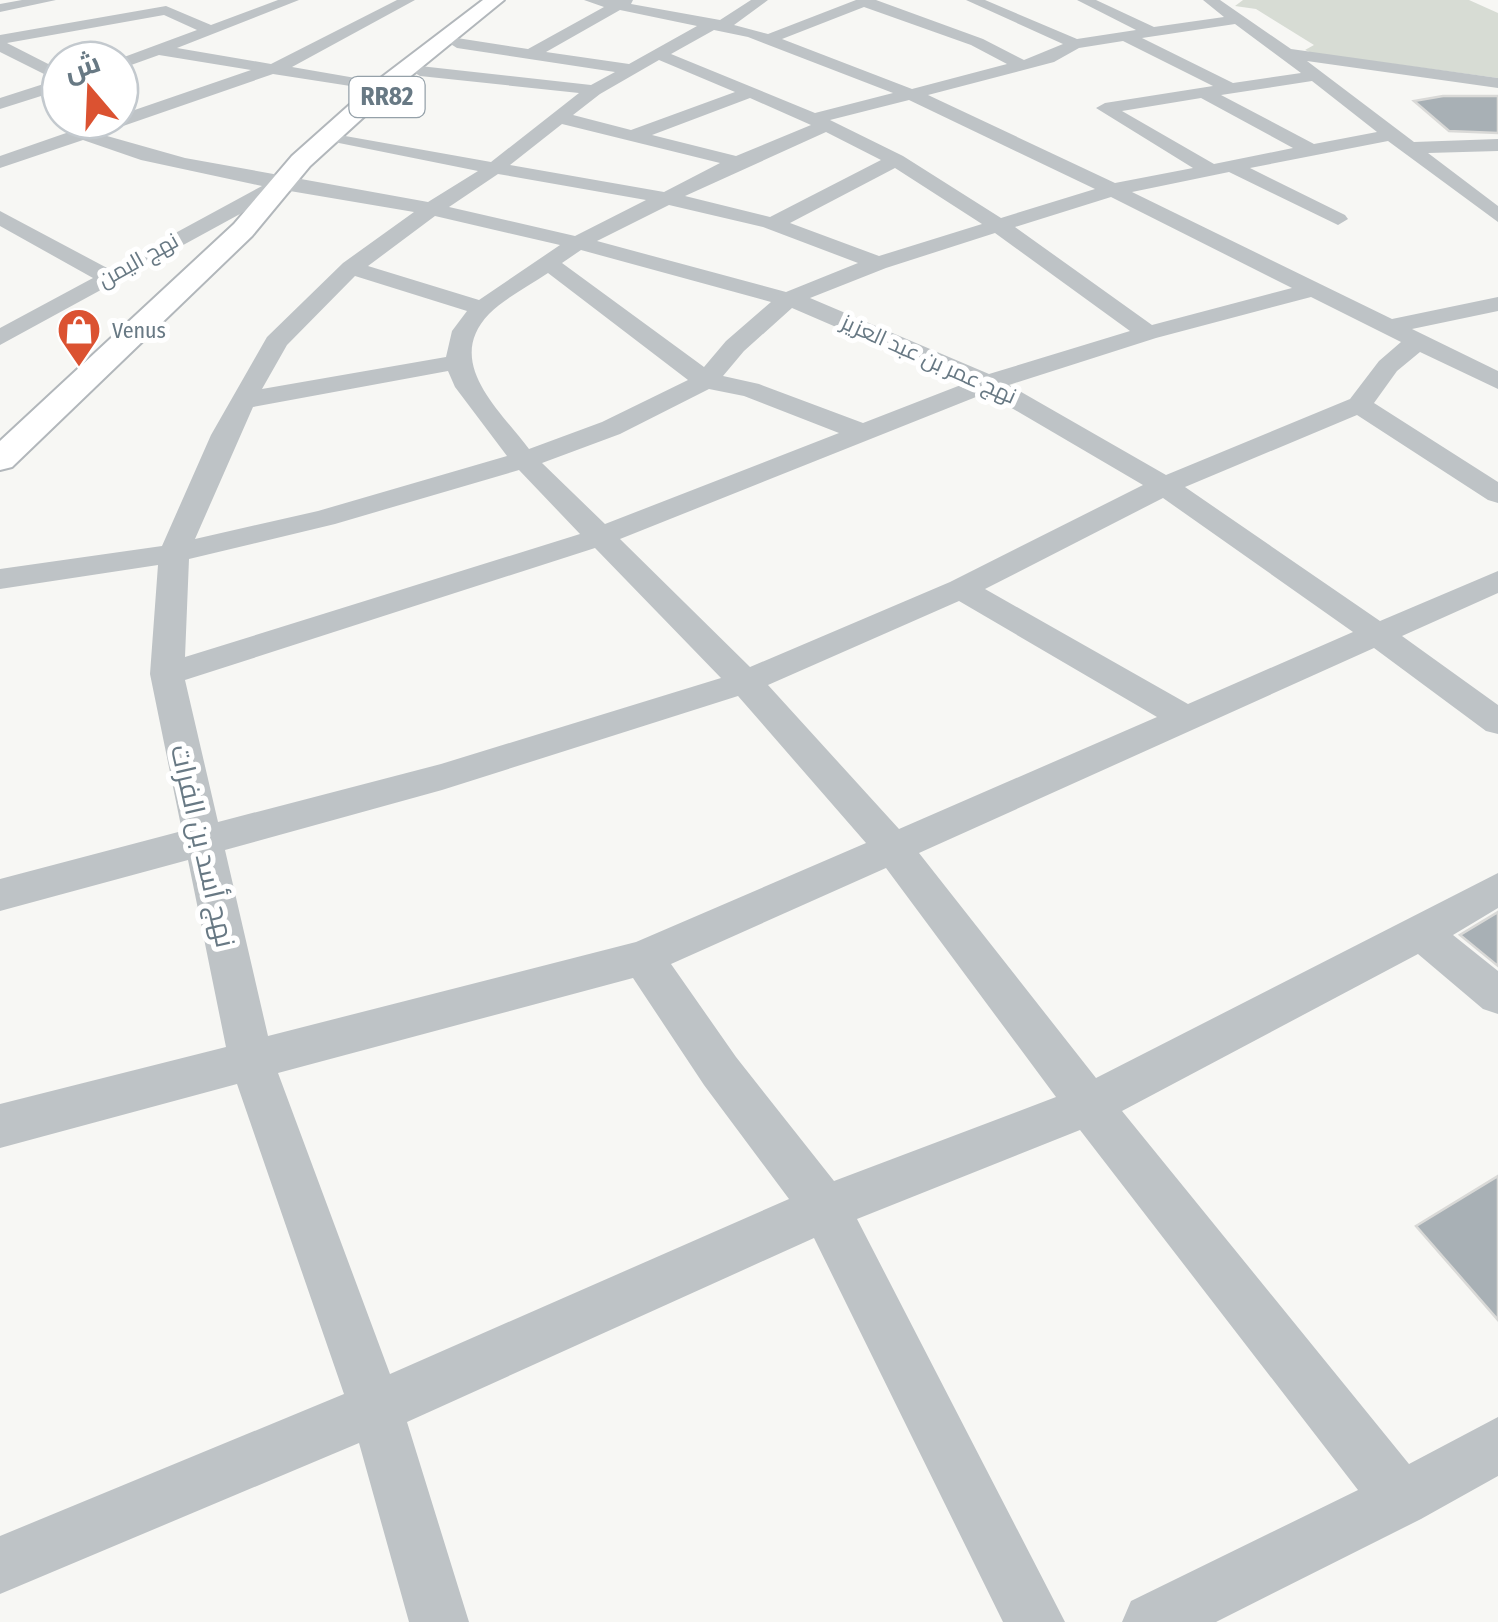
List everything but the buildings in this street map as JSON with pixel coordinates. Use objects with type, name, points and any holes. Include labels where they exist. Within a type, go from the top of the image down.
[{"type":"main road","name":"RR82","points":[[273,198],[389,89],[495,0]]},
{"type":"main road","name":"RR82","points":[[0,460],[219,234],[273,198],[389,89],[457,44],[510,0]]},
{"type":"street","points":[[0,8],[49,0]]},
{"type":"street","points":[[140,57],[292,0]]},
{"type":"street","points":[[140,115],[269,70],[408,0]]},
{"type":"street","points":[[591,0],[624,2],[723,23],[916,95],[1015,138],[1498,381]]},
{"type":"street","name":"نهج أسد بن الفرات","points":[[439,1622],[376,1408],[252,1060],[167,674],[174,553],[198,488],[276,342],[351,268],[594,90],[761,0]]},
{"type":"street","points":[[976,0],[1075,44]]},
{"type":"street","points":[[1084,0],[1152,32]]},
{"type":"street","points":[[769,39],[866,1],[977,42],[1022,66]]},
{"type":"street","points":[[532,53],[624,2]]},
{"type":"street","points":[[1220,2],[1498,216]]},
{"type":"street","points":[[0,43],[161,5],[210,30]]},
{"type":"street","points":[[723,23],[824,18]]},
{"type":"street","points":[[1239,19],[1075,44],[1048,59],[820,122],[562,253],[482,308],[464,331],[456,362],[464,382],[524,460],[745,682],[895,850],[1090,1105],[1402,1499]]},
{"type":"street","points":[[1125,36],[1231,88]]},
{"type":"street","points":[[0,43],[40,65]]},
{"type":"street","points":[[457,44],[630,69]]},
{"type":"street","points":[[159,50],[389,89]]},
{"type":"street","points":[[658,54],[820,122],[896,160],[997,224],[1148,334]]},
{"type":"street","points":[[1288,54],[1498,82]]},
{"type":"street","points":[[420,71],[594,90]]},
{"type":"street","points":[[1314,76],[1106,108],[1219,167],[1338,219]]},
{"type":"street","points":[[0,104],[40,91]]},
{"type":"street","points":[[634,135],[750,92]]},
{"type":"street","points":[[1204,93],[1309,149]]},
{"type":"street","name":"نهج عمر بن عبد العزيز","points":[[26,96],[40,106]]},
{"type":"street","points":[[558,117],[738,162]]},
{"type":"street","points":[[0,579],[174,553],[324,518],[524,460],[611,428],[706,381],[735,346],[788,299],[878,263],[1115,189],[1389,135]]},
{"type":"street","points":[[341,138],[442,162],[493,167],[666,198],[772,224],[878,263]]},
{"type":"street","points":[[0,162],[68,140]]},
{"type":"street","name":"نهج عمر بن عبد العزيز","points":[[99,140],[273,198],[430,210],[562,253],[788,299],[991,382],[1164,486],[1282,563],[1498,722]]},
{"type":"street","points":[[1406,148],[1498,145]]},
{"type":"street","points":[[772,224],[896,160]]},
{"type":"street","name":"نهج اليمن","points":[[0,338],[176,239],[219,234],[273,198]]},
{"type":"street","points":[[0,217],[108,277]]},
{"type":"street","points":[[176,239],[219,234]]},
{"type":"street","points":[[562,253],[706,381],[750,389],[864,433]]},
{"type":"street","points":[[351,268],[482,308]]},
{"type":"street","points":[[167,674],[600,537],[991,382],[1314,289]]},
{"type":"street","points":[[1388,326],[1498,304]]},
{"type":"street","points":[[0,895],[203,844],[442,777],[745,682],[962,589],[1164,486],[1359,405],[1388,366],[1418,341]]},
{"type":"street","points":[[242,401],[456,362]]},
{"type":"street","points":[[1359,405],[1498,494]]},
{"type":"street","points":[[0,1126],[642,958],[895,850],[1498,581]]},
{"type":"street","points":[[962,589],[1189,720]]},
{"type":"street","points":[[0,1565],[376,1408],[824,1208],[1090,1105],[1421,934],[1498,890]]},
{"type":"street","points":[[1421,934],[1498,996]]},
{"type":"street","points":[[642,958],[720,1071],[824,1208],[1034,1622]]},
{"type":"street","points":[[1186,1614],[1498,1444]]},
{"type":"shaded area","points":[[1243,0],[1469,0],[1498,13],[1498,78],[1312,53],[1305,50],[1314,45],[1256,9],[1235,6]]},
{"type":"place","name":"Venus","points":[[79,368]]}]
